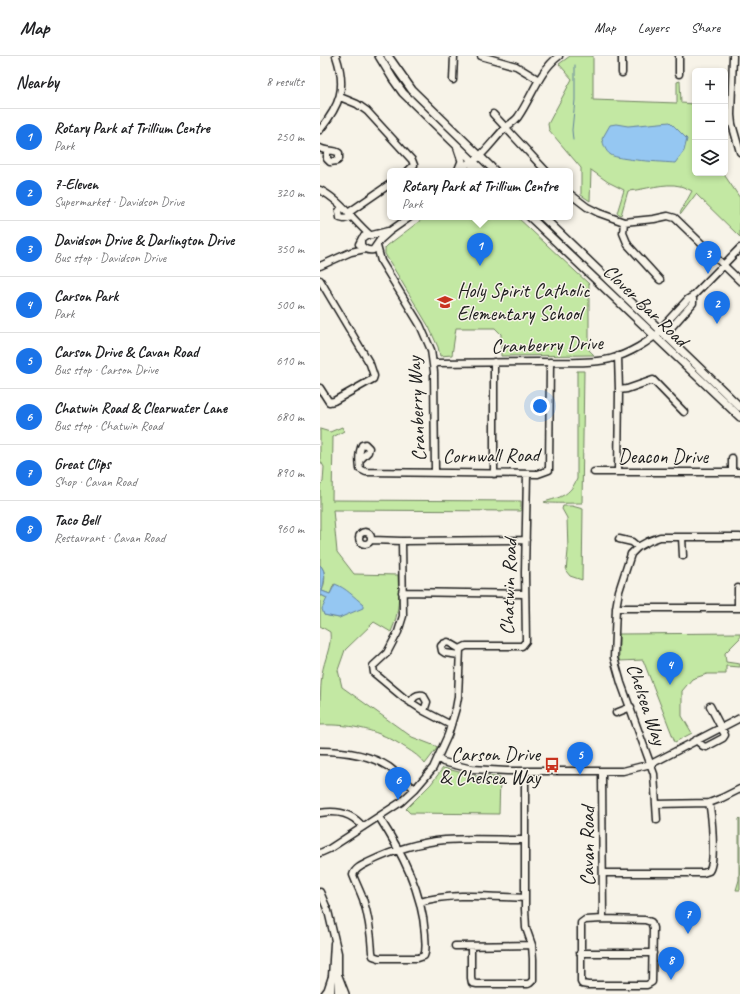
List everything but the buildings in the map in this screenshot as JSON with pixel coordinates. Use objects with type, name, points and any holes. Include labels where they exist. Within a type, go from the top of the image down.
[{"type":"main road","points":[[379,56],[403,93],[479,168]]},
{"type":"main road","points":[[388,56],[412,90],[492,168]]},
{"type":"main road","points":[[456,145],[461,155],[462,161],[460,168]]},
{"type":"main road","name":"Clover Bar Road","points":[[533,220],[660,332],[740,417]]},
{"type":"main road","name":"Clover Bar Road","points":[[546,220],[660,332],[740,407]]},
{"type":"main road","points":[[325,994],[335,977]]},
{"type":"main road","points":[[335,977],[345,994]]},
{"type":"street","points":[[320,130],[337,105],[340,97],[342,82],[336,56]]},
{"type":"street","points":[[453,80],[454,56]]},
{"type":"street","points":[[481,56],[516,66],[539,80]]},
{"type":"street","points":[[472,168],[473,163],[517,118],[539,80],[552,61],[559,56]]},
{"type":"street","points":[[622,56],[622,74]]},
{"type":"street","points":[[679,56],[679,74]]},
{"type":"street","points":[[733,56],[732,115],[734,130],[740,152]]},
{"type":"street","points":[[340,97],[356,104],[366,111],[412,160],[414,165],[411,168]]},
{"type":"street","points":[[493,114],[543,168]]},
{"type":"street","points":[[320,148],[327,151]]},
{"type":"street","points":[[462,168],[468,163],[473,163]]},
{"type":"street","points":[[342,207],[339,211],[340,218],[344,219],[387,186]]},
{"type":"street","points":[[320,190],[327,194],[358,224],[376,238],[377,245]]},
{"type":"street","points":[[573,196],[587,207],[624,222],[671,216],[677,219],[740,281]]},
{"type":"street","points":[[320,266],[351,252],[373,250],[390,230],[405,220]]},
{"type":"street","points":[[624,222],[623,233],[628,245],[660,280]]},
{"type":"street","points":[[358,224],[362,240],[361,245],[367,250]]},
{"type":"street","points":[[351,252],[366,235],[390,230]]},
{"type":"street","name":"Cranberry Way","points":[[377,245],[381,261],[426,337],[431,350],[434,363],[435,472]]},
{"type":"street","points":[[723,265],[740,248]]},
{"type":"street","name":"Cranberry Way","points":[[367,250],[381,261]]},
{"type":"street","name":"Cranberry Drive","points":[[434,363],[594,361],[618,356],[630,351],[660,332],[669,330],[693,304],[694,296],[723,265]]},
{"type":"street","points":[[320,280],[370,364],[374,376],[373,379],[334,401],[329,402],[320,388]]},
{"type":"street","points":[[618,356],[618,472]]},
{"type":"street","points":[[494,362],[494,474]]},
{"type":"street","name":"Cornwall Road","points":[[361,459],[360,469],[366,472],[538,474],[550,470],[550,362]]},
{"type":"street","points":[[619,390],[627,389],[653,380],[684,412]]},
{"type":"street","name":"Deacon Drive","points":[[732,458],[732,472]]},
{"type":"street","name":"Deacon Drive","points":[[594,472],[740,472]]},
{"type":"street","name":"Chatwin Road","points":[[320,853],[379,818],[401,802],[429,774],[438,758],[456,708],[458,697],[459,652],[466,646],[522,646],[526,641],[525,594],[527,474]]},
{"type":"street","points":[[619,539],[632,542],[638,547],[660,537],[740,537]]},
{"type":"street","points":[[682,537],[683,556]]},
{"type":"street","points":[[371,540],[526,540]]},
{"type":"street","points":[[402,541],[403,616],[398,632],[387,653],[373,666],[374,673],[392,689],[424,712],[451,725]]},
{"type":"street","name":"Chelsea Way","points":[[638,547],[631,554],[619,591],[616,608],[614,658],[621,683],[631,707],[654,774],[657,820]]},
{"type":"street","points":[[616,608],[739,608],[738,588]]},
{"type":"street","points":[[402,592],[525,594]]},
{"type":"street","points":[[411,703],[414,697],[418,694],[423,695],[427,699],[424,712]]},
{"type":"street","points":[[696,740],[705,747],[708,747],[725,737],[725,733],[710,706]]},
{"type":"street","points":[[616,713],[631,707]]},
{"type":"street","points":[[438,758],[443,762],[472,769],[602,772],[630,770],[651,764],[740,718]]},
{"type":"street","points":[[320,752],[336,751],[358,755],[380,762],[390,768],[415,789]]},
{"type":"street","points":[[471,946],[472,983],[528,984],[533,980],[532,945],[526,928],[526,771]]},
{"type":"street","name":"Cavan Road","points":[[602,772],[603,920]]},
{"type":"street","points":[[656,804],[709,803],[740,789]]},
{"type":"street","points":[[603,873],[703,873],[709,871],[712,864],[712,819],[709,803]]},
{"type":"street","points":[[320,813],[327,811],[339,812],[357,819],[363,827]]},
{"type":"street","points":[[379,818],[400,850],[412,878],[420,902],[424,927],[425,948],[424,956],[418,958],[378,958],[373,956],[368,915],[354,878],[354,872],[358,868],[400,850],[421,844],[445,840],[525,840]]},
{"type":"street","name":"Chatwin Road","points":[[320,859],[329,849]]},
{"type":"street","points":[[320,892],[328,911],[338,953],[331,994]]},
{"type":"street","points":[[420,902],[429,899],[446,897],[525,898]]},
{"type":"street","points":[[603,920],[649,921],[653,928],[652,982],[647,985],[582,984],[580,979],[581,921],[603,920]]},
{"type":"street","points":[[455,946],[532,945]]},
{"type":"street","points":[[580,953],[653,953]]},
{"type":"street","points":[[335,977],[338,994]]},
{"type":"green space","points":[[570,56],[593,56],[593,100],[677,103],[677,82],[680,81],[681,103],[692,104],[692,176],[725,176],[740,198],[740,237],[696,194],[681,214],[680,213],[692,191],[684,187],[668,185],[628,191],[621,215],[617,213],[624,190],[608,182],[591,170],[590,201],[581,195],[581,168],[549,130],[548,124],[572,79],[559,64]]},
{"type":"green space","points":[[421,220],[520,220],[589,284],[589,350],[594,355],[501,356],[501,334],[495,328],[456,328],[452,355],[440,356],[438,347],[429,327],[385,254],[385,248]]},
{"type":"green space","points":[[577,371],[584,371],[582,503],[546,503],[544,502],[560,497],[568,492],[577,479]]},
{"type":"green space","points":[[342,427],[344,431],[333,437],[332,500],[521,501],[521,511],[333,510],[337,552],[354,574],[398,575],[399,591],[396,617],[391,632],[374,622],[345,650],[338,670],[342,687],[412,737],[438,747],[425,764],[419,757],[409,750],[376,733],[355,727],[320,725],[320,693],[322,674],[329,648],[330,632],[320,626],[320,596],[321,595],[327,598],[324,615],[339,618],[363,604],[334,584],[330,594],[322,591],[325,577],[324,571],[320,565],[320,485],[323,482],[324,467],[320,460],[320,429],[330,432]]},
{"type":"green space","points":[[563,506],[572,506],[583,509],[582,580],[570,576],[566,571],[568,551],[567,518],[562,509]]},
{"type":"green space","points":[[740,633],[740,638],[725,653],[726,662],[740,664],[740,667],[726,666],[726,674],[707,674],[692,679],[682,691],[682,716],[692,733],[675,742],[643,660],[619,661],[619,634]]},
{"type":"green space","points":[[443,768],[475,776],[500,777],[499,814],[410,813],[406,809],[431,784]]},
{"type":"green space","points":[[740,818],[740,890],[736,890],[739,880]]},
{"type":"water","points":[[670,122],[687,139],[684,151],[675,163],[616,157],[607,152],[602,139],[610,125],[616,124],[628,126]]},
{"type":"water","points":[[320,565],[324,571],[322,591],[330,594],[335,584],[346,590],[363,604],[363,608],[339,618],[324,615],[322,609],[327,598],[321,595],[320,596]]},
{"type":"waterway","points":[[573,140],[572,130],[575,100],[575,65]]},
{"type":"place","name":"Rotary Park at Trillium Centre","points":[[480,266]]},
{"type":"place","name":"Davidson Drive & Darlington Drive","points":[[708,274]]},
{"type":"place","name":"Holy Spirit Catholic Elementary School","points":[[445,302]]},
{"type":"place","name":"7-Eleven","points":[[717,324]]},
{"type":"place","name":"Carson Park","points":[[670,685]]},
{"type":"place","name":"Carson Drive & Chelsea Way","points":[[552,765]]},
{"type":"place","name":"Carson Drive & Cavan Road","points":[[580,775]]},
{"type":"place","name":"Chatwin Road & Clearwater Lane","points":[[398,800]]},
{"type":"place","name":"Great Clips","points":[[688,934]]},
{"type":"place","name":"Taco Bell","points":[[671,980]]}]
